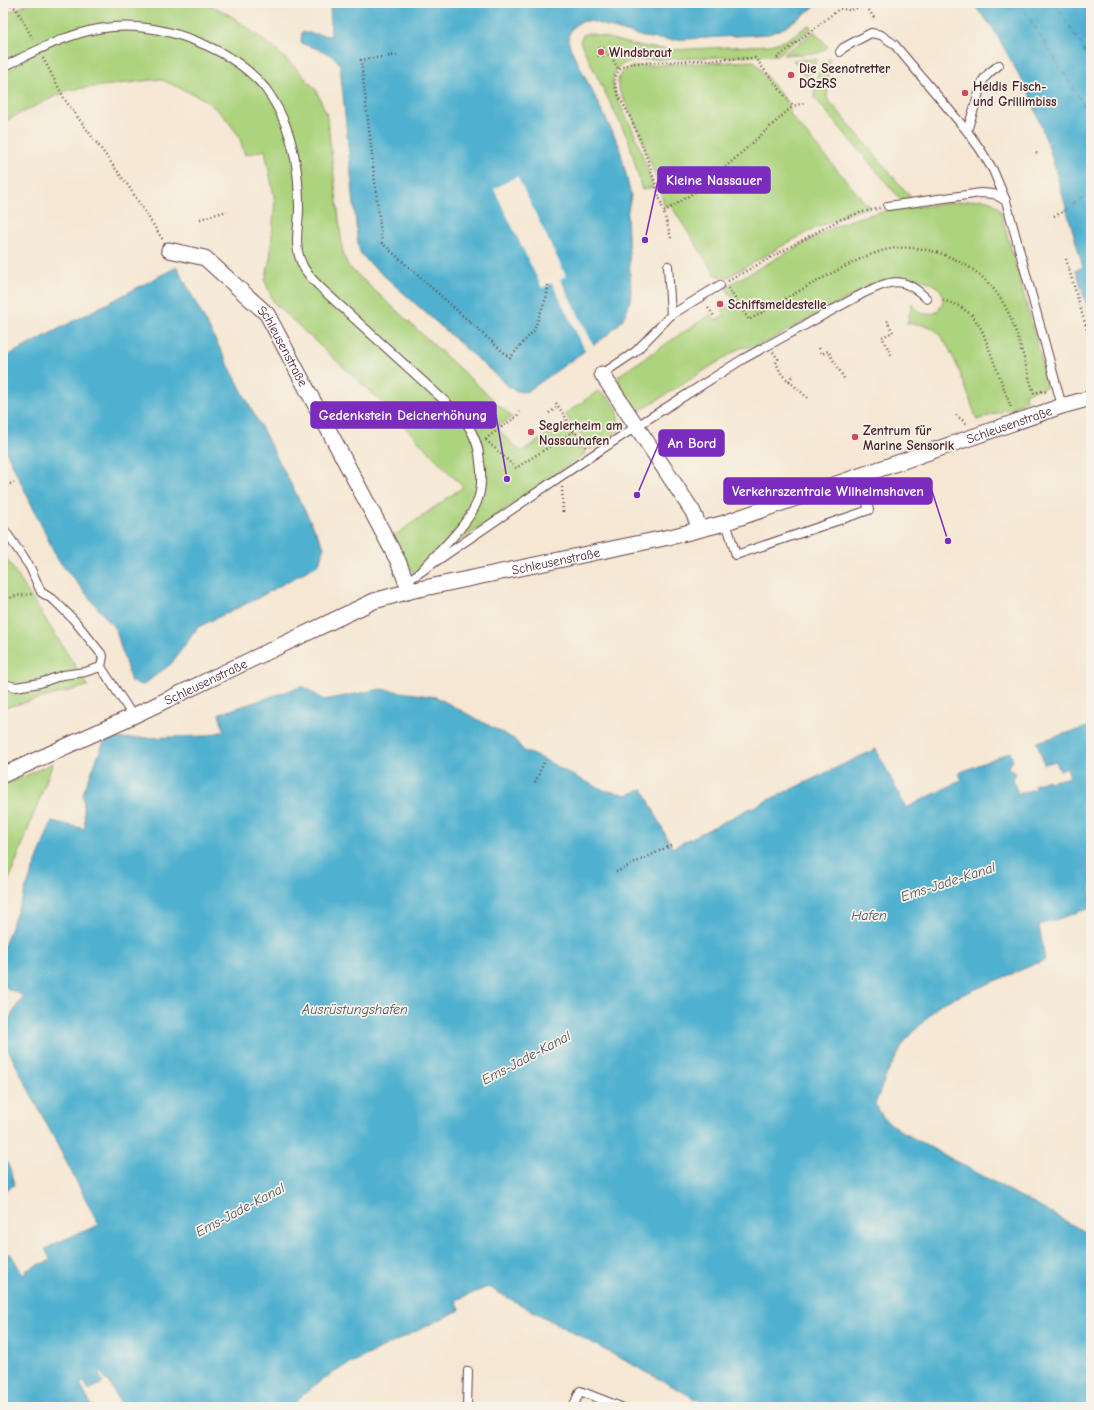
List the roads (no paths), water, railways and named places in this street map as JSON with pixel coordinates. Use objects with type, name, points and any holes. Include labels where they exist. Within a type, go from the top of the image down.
[{"type":"street","name":"Schleusenstraße","points":[[169,250],[205,258],[267,314],[398,561],[408,587]]},
{"type":"street","points":[[602,374],[693,512],[700,529]]},
{"type":"street","name":"Schleusenstraße","points":[[3,775],[134,716],[361,606],[408,587],[700,529],[726,522],[1062,406],[1091,398]]},
{"type":"lane","points":[[3,67],[73,35],[112,27],[132,27],[169,32],[184,37],[232,60],[265,88],[281,114],[297,168],[297,245],[300,260],[308,275],[460,415],[472,431],[476,440],[482,474],[477,502],[461,527],[408,587]]},
{"type":"lane","points":[[840,52],[843,48],[871,33],[881,35],[890,40],[967,131],[987,160],[1000,185],[1006,201],[1062,406]]},
{"type":"lane","points":[[967,131],[983,80],[999,65]]},
{"type":"lane","points":[[888,206],[981,193],[994,194],[1006,201]]},
{"type":"lane","points":[[668,266],[671,315]]},
{"type":"lane","points":[[421,571],[591,456],[743,359],[874,288],[890,283],[906,283],[914,287],[927,299]]},
{"type":"lane","points":[[602,374],[635,352],[671,315],[722,284]]},
{"type":"lane","points":[[726,522],[736,555],[869,510],[859,476]]},
{"type":"lane","points":[[3,528],[30,567],[41,592],[55,601],[74,620],[103,656],[101,667],[134,716]]},
{"type":"lane","points":[[3,684],[16,687],[40,683],[64,675],[85,672],[101,667]]},
{"type":"lane","points":[[467,1407],[468,1371]]},
{"type":"lane","points":[[573,1407],[580,1391],[621,1407]]},
{"type":"water","points":[[330,3],[820,3],[784,28],[769,34],[671,40],[643,37],[590,21],[585,21],[572,28],[569,36],[570,47],[619,145],[631,196],[627,215],[631,292],[629,305],[624,317],[610,333],[528,391],[520,392],[508,386],[364,258],[360,252],[358,245],[340,65],[328,54],[301,43],[302,32],[329,36],[331,35]]},
{"type":"water","points":[[972,3],[1091,3],[1091,320],[1076,270],[1083,267],[1050,151],[1030,95],[993,28]]},
{"type":"water","points":[[177,267],[324,547],[319,564],[256,599],[198,627],[171,664],[143,685],[131,682],[116,630],[58,560],[3,445],[3,358]]},
{"type":"water","name":"Ausrüstungshafen","points":[[303,686],[324,700],[381,689],[436,697],[514,739],[524,751],[604,790],[627,795],[643,789],[672,848],[745,811],[876,749],[906,808],[962,780],[959,773],[1010,752],[1013,761],[1008,768],[1016,773],[1013,780],[1018,794],[1035,789],[1034,785],[1048,780],[1049,782],[1070,777],[1067,768],[1060,771],[1056,761],[1044,764],[1037,742],[1091,726],[1091,908],[1039,925],[1045,960],[940,1004],[905,1041],[886,1076],[875,1104],[884,1119],[904,1133],[1091,1235],[1091,1407],[711,1407],[488,1287],[456,1300],[460,1310],[332,1374],[311,1388],[291,1407],[123,1407],[108,1380],[106,1381],[101,1372],[99,1374],[103,1383],[89,1390],[84,1382],[80,1384],[92,1407],[3,1407],[3,1257],[10,1253],[23,1275],[26,1273],[25,1271],[51,1260],[45,1249],[99,1225],[3,1040],[3,1029],[23,996],[3,986],[3,948],[52,821],[85,829],[83,793],[105,739],[206,736],[224,731],[219,714]]},
{"type":"water","points":[[3,1155],[10,1169],[14,1185],[3,1191]]},
{"type":"place","name":"Windsbraut","points":[[601,52]]},
{"type":"place","name":"Die Seenotretter DGzRS","points":[[791,75]]},
{"type":"place","name":"Heidis Fisch- und Grillimbiss","points":[[965,93]]},
{"type":"place","name":"Kleine Nassauer","points":[[645,240]]},
{"type":"place","name":"Schiffsmeldestelle","points":[[720,304]]},
{"type":"place","name":"Seglerheim am Nassauhafen","points":[[531,432]]},
{"type":"place","name":"Zentrum für Marine Sensorik","points":[[855,437]]},
{"type":"place","name":"Gedenkstein Deicherhöhung","points":[[507,479]]},
{"type":"place","name":"An Bord","points":[[637,495]]},
{"type":"place","name":"Verkehrszentrale Wilhelmshaven","points":[[948,541]]},
{"type":"water label","name":"Ems-Jade-Kanal","points":[[948,882]]},
{"type":"water label","name":"Hafen","points":[[869,915]]},
{"type":"water label","name":"Ems-Jade-Kanal","points":[[526,1058]]},
{"type":"water label","name":"Ems-Jade-Kanal","points":[[240,1210]]}]
